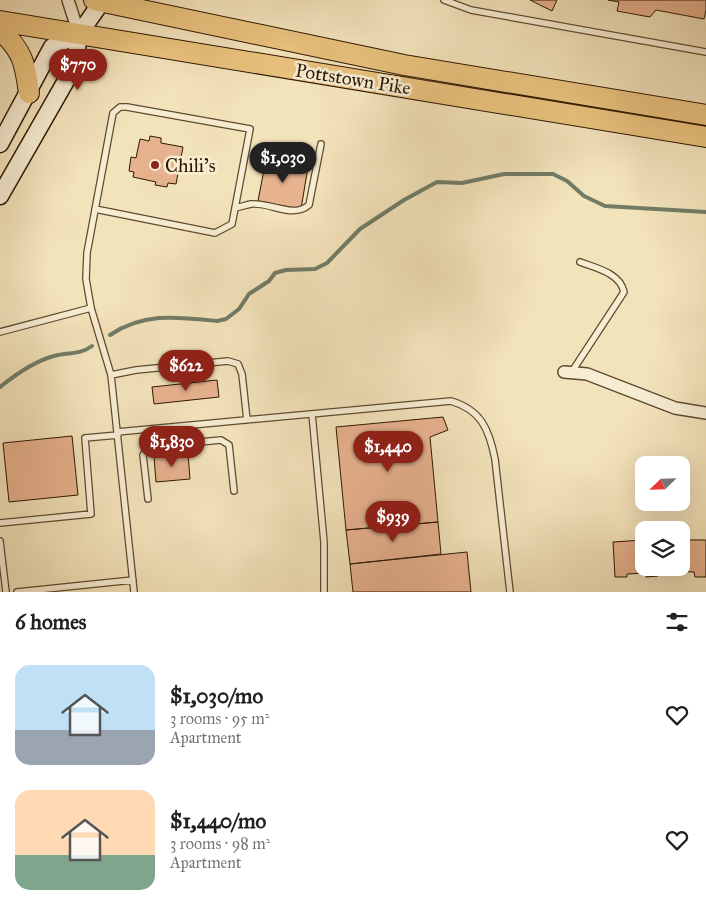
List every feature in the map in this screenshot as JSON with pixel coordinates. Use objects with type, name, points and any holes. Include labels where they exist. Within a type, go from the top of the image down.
[{"type":"highway","points":[[160,0],[179,18]]},
{"type":"highway","name":"Pottstown Pike","points":[[99,1],[404,65],[706,115]]},
{"type":"highway","name":"Pottstown Pike","points":[[0,21],[706,137]]},
{"type":"highway","points":[[0,30],[16,47],[22,57],[29,92]]},
{"type":"street","points":[[68,0],[79,34]]},
{"type":"street","points":[[0,196],[75,65],[79,34],[99,1]]},
{"type":"street","points":[[0,144],[52,47],[79,34]]},
{"type":"street","points":[[568,372],[587,374],[675,408],[706,413]]},
{"type":"lane","points":[[444,0],[471,10],[706,52]]},
{"type":"lane","points":[[95,209],[215,233],[232,224],[250,129],[127,107],[120,107],[113,114],[110,121],[87,253],[86,279],[91,308],[111,375],[134,592]]},
{"type":"lane","points":[[235,208],[252,204],[294,212],[303,211],[309,205],[320,144]]},
{"type":"lane","points":[[568,372],[624,292],[622,285],[611,274],[580,262]]},
{"type":"lane","points":[[0,332],[91,308]]},
{"type":"lane","points":[[111,375],[136,370],[228,361],[238,364],[242,374],[247,420]]},
{"type":"lane","points":[[0,522],[91,514],[85,438],[118,433],[451,401],[469,406],[481,420],[492,445],[510,592]]},
{"type":"lane","points":[[312,414],[324,542],[324,592]]},
{"type":"lane","points":[[148,499],[144,455],[148,447],[221,440],[229,445],[234,491]]},
{"type":"lane","points":[[0,541],[6,592]]},
{"type":"lane","points":[[17,592],[133,580]]},
{"type":"building","points":[[530,0],[557,0],[552,11]]},
{"type":"building","points":[[608,0],[706,0],[706,10],[704,19],[656,10],[650,17],[617,11],[619,2]]},
{"type":"building","name":"Chili's","points":[[150,136],[161,138],[161,143],[183,147],[176,184],[168,183],[167,187],[155,185],[156,182],[133,177],[134,172],[129,171],[131,157],[136,158],[140,139],[149,141]]},
{"type":"building","points":[[266,159],[308,167],[301,209],[258,201]]},
{"type":"building","points":[[217,380],[219,397],[154,404],[152,387]]},
{"type":"building","points":[[443,417],[448,430],[430,437],[438,522],[346,530],[336,427]]},
{"type":"building","points":[[72,436],[78,495],[9,502],[3,443]]},
{"type":"building","points":[[188,453],[190,479],[156,482],[154,457]]},
{"type":"building","points":[[438,522],[441,554],[350,564],[346,530]]},
{"type":"building","points":[[690,540],[706,540],[706,577],[695,577],[694,572],[690,572]]},
{"type":"building","points":[[635,541],[635,574],[627,574],[627,577],[615,577],[613,542]]},
{"type":"building","points":[[467,552],[471,592],[353,592],[350,564]]},
{"type":"waterway","points":[[110,335],[123,328],[149,319],[189,318],[217,321],[226,319],[239,309],[249,294],[269,281],[275,273],[286,270],[315,269],[327,263],[360,229],[404,200],[437,182],[462,183],[504,174],[553,174],[567,181],[584,196],[605,206],[706,212]]},
{"type":"waterway","points":[[0,387],[40,361],[54,356],[83,351],[92,346]]},
{"type":"place","name":"Chili's","points":[[155,165]]}]
